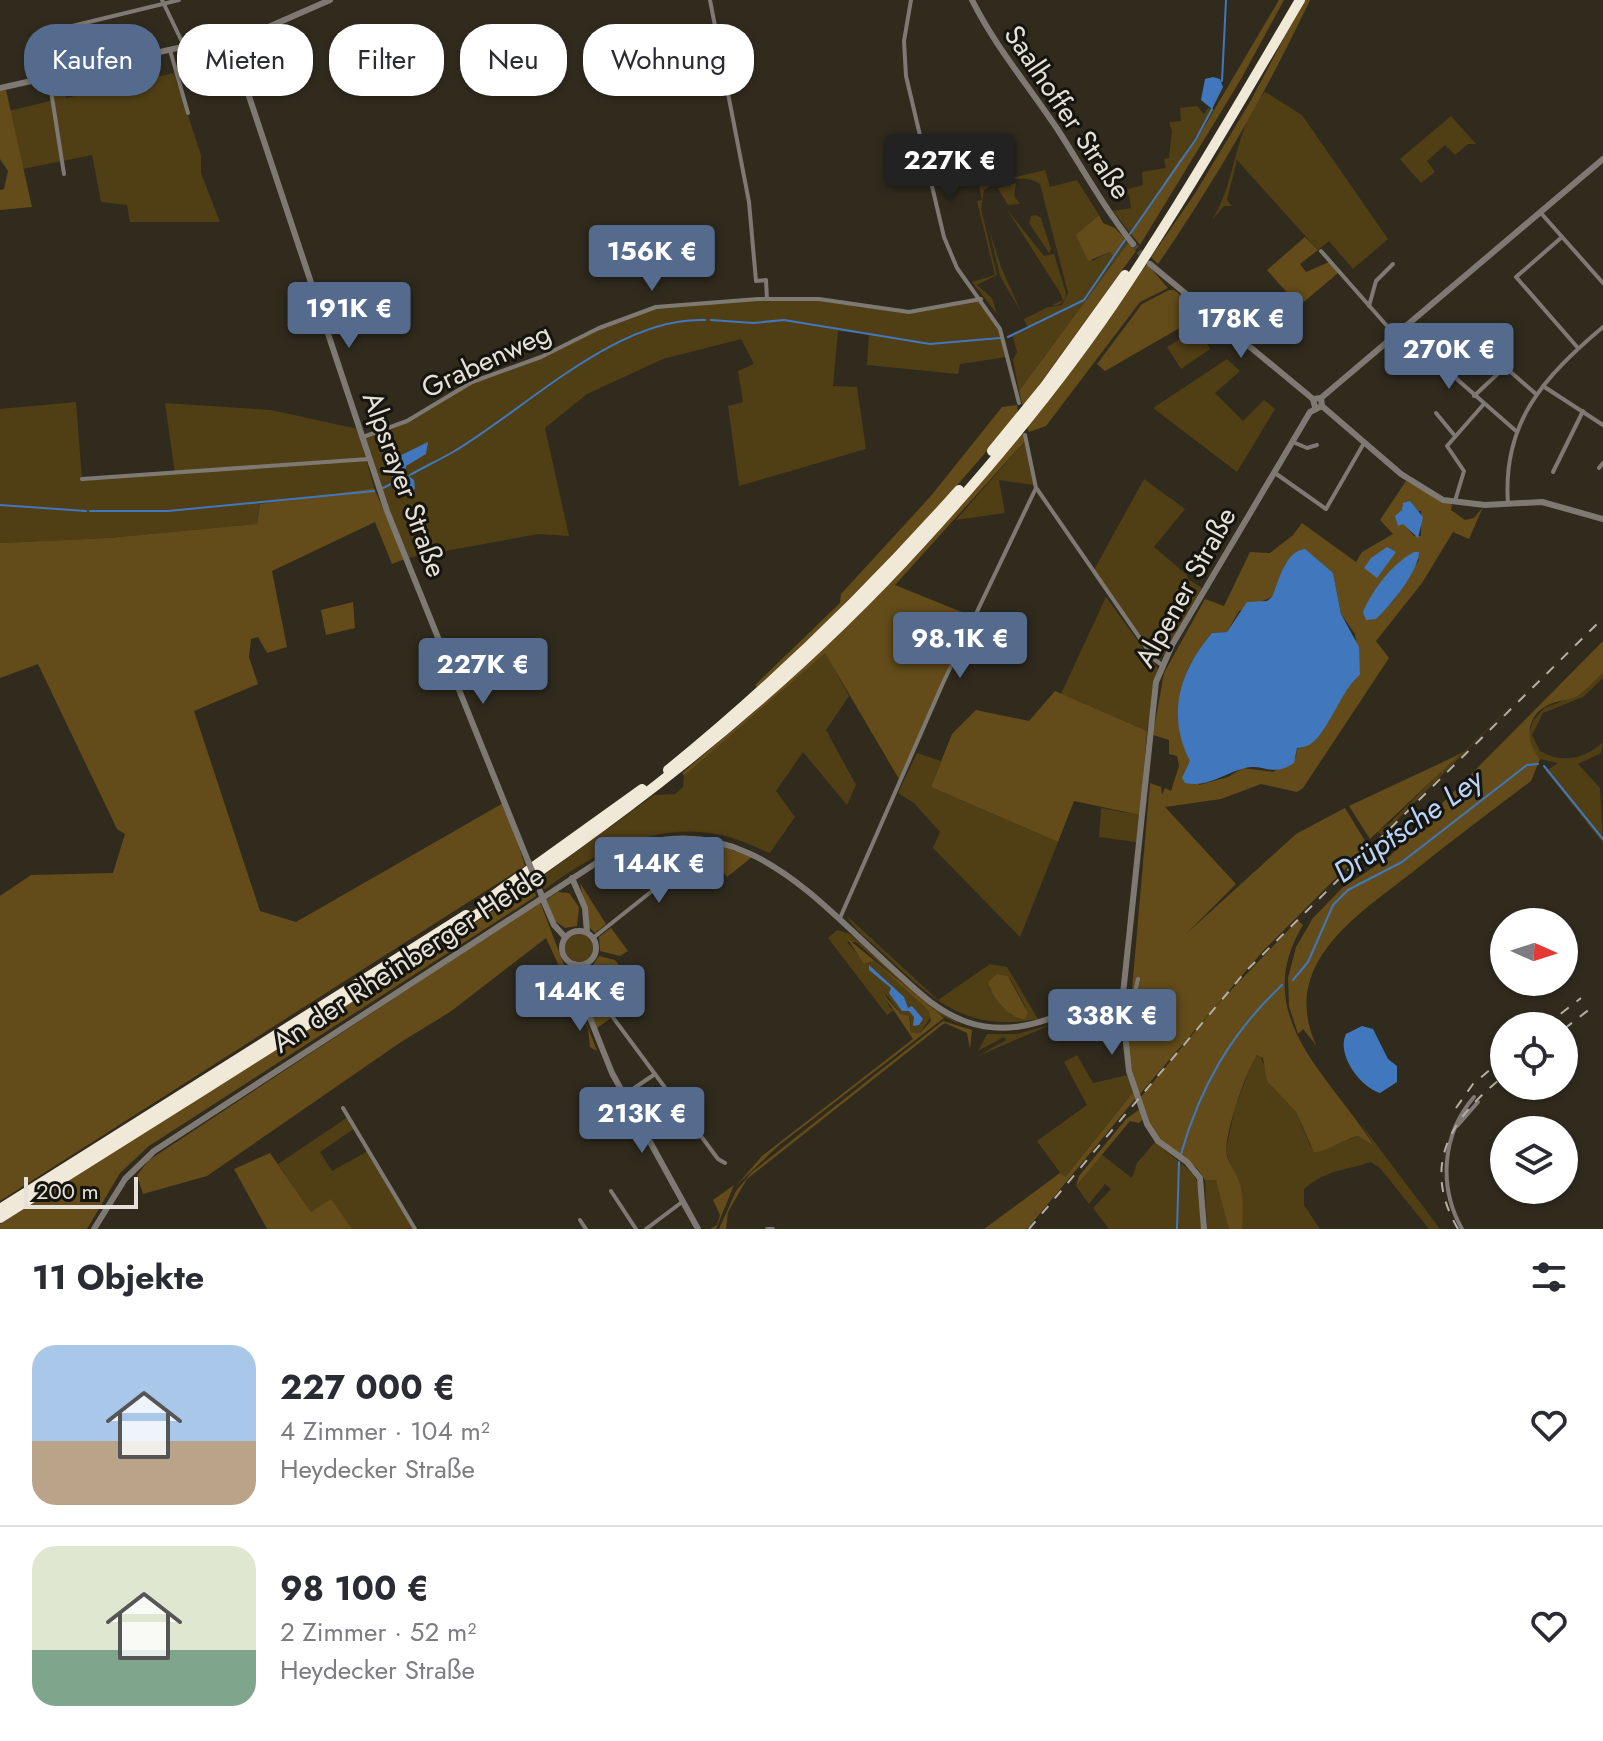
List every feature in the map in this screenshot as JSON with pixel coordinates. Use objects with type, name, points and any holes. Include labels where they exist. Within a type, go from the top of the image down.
[{"type":"highway","points":[[1,1214],[511,885],[606,818],[765,687],[912,543],[1045,386],[1117,287],[1188,179],[1292,0]]},
{"type":"highway","points":[[1,1214],[525,884],[702,751],[794,670],[919,545],[1048,393],[1123,291],[1192,185],[1300,0]]},
{"type":"street","points":[[79,24],[179,0]]},
{"type":"street","points":[[277,24],[330,0]]},
{"type":"street","points":[[710,0],[749,202],[756,281],[766,280],[767,299]]},
{"type":"street","points":[[911,0],[904,41],[912,110],[948,248],[959,271],[1003,335],[1019,403]]},
{"type":"street","name":"Saalhoffer Straße","points":[[972,0],[993,42],[1056,128],[1100,200],[1133,244]]},
{"type":"street","points":[[163,2],[177,31]]},
{"type":"street","points":[[161,51],[177,47]]},
{"type":"street","points":[[169,49],[188,113]]},
{"type":"street","points":[[0,88],[24,83]]},
{"type":"street","points":[[52,96],[64,174]]},
{"type":"street","name":"Alpsrayer Straße","points":[[249,96],[369,459],[544,902],[554,925],[565,937],[562,951],[574,964],[581,995],[624,1095],[698,1229]]},
{"type":"street","name":"Alpener Straße","points":[[1204,1229],[1200,1178],[1187,1162],[1158,1141],[1147,1124],[1129,1071],[1124,1000],[1153,700],[1162,665],[1318,402],[1603,159]]},
{"type":"street","points":[[1540,212],[1603,283]]},
{"type":"street","points":[[1562,237],[1516,277],[1578,348]]},
{"type":"street","points":[[1321,251],[1395,335]]},
{"type":"street","points":[[1150,264],[1426,491],[1454,502],[1558,504],[1603,519]]},
{"type":"street","points":[[1369,306],[1376,281],[1393,264]]},
{"type":"street","name":"Grabenweg","points":[[362,437],[407,421],[472,382],[541,357],[599,328],[656,307],[767,299],[819,299],[909,312],[981,299]]},
{"type":"street","points":[[1406,326],[1483,405],[1516,431]]},
{"type":"street","points":[[1508,504],[1507,472],[1516,431],[1536,394],[1578,348],[1603,327]]},
{"type":"street","points":[[1487,343],[1505,367],[1536,394]]},
{"type":"street","points":[[1474,396],[1505,367]]},
{"type":"street","points":[[1543,386],[1603,425]]},
{"type":"street","points":[[1454,502],[1464,474],[1447,449],[1483,405]]},
{"type":"street","points":[[1553,472],[1583,411]]},
{"type":"street","points":[[1436,413],[1455,436]]},
{"type":"street","points":[[1025,435],[1036,488],[1155,660],[1162,665]]},
{"type":"street","points":[[1293,442],[1307,448],[1317,445]]},
{"type":"street","points":[[1275,473],[1326,509],[1364,443]]},
{"type":"street","points":[[82,479],[369,459]]},
{"type":"street","points":[[1599,468],[1603,463]]},
{"type":"street","points":[[839,920],[943,683],[1036,488]]},
{"type":"street","name":"An der Rheinberger Heide","points":[[94,1229],[125,1179],[154,1151],[607,856],[647,841],[708,839],[747,849],[802,885],[933,1005],[971,1024],[998,1028],[1029,1026],[1094,1000],[1124,1000]]},
{"type":"street","points":[[565,937],[587,933],[701,852]]},
{"type":"street","points":[[569,880],[582,905],[587,933],[595,952],[587,963],[574,964]]},
{"type":"street","points":[[587,963],[603,1004],[725,1163]]},
{"type":"street","points":[[1113,999],[1114,1005],[1134,996],[1138,979]]},
{"type":"street","points":[[624,1095],[655,1074]]},
{"type":"street","points":[[1462,1229],[1446,1188],[1447,1155],[1456,1128],[1476,1100]]},
{"type":"street","points":[[343,1108],[415,1229]]},
{"type":"street","points":[[611,1191],[636,1229]]},
{"type":"street","points":[[646,1229],[683,1201]]},
{"type":"street","points":[[580,1220],[586,1229]]},
{"type":"shaded area","points":[[1279,0],[1284,0],[1241,79],[1140,245],[1131,234],[1179,160],[1197,139]]},
{"type":"shaded area","points":[[1304,0],[1310,0],[1258,101],[1220,168],[1158,264],[1151,257],[1194,195],[1250,102]]},
{"type":"shaded area","points":[[174,73],[177,96],[182,96],[201,155],[201,173],[220,222],[130,222],[127,205],[101,202],[92,155],[22,169],[9,111],[54,100],[53,96],[161,96],[161,76]]},
{"type":"shaded area","points":[[6,90],[32,207],[0,210],[0,190],[4,189],[8,171],[0,159],[0,91]]},
{"type":"shaded area","points":[[1265,92],[1302,115],[1388,239],[1353,269],[1329,241],[1318,250],[1237,160],[1227,200],[1232,206],[1224,206],[1212,220],[1220,205],[1247,121]]},
{"type":"shaded area","points":[[1197,106],[1204,114],[1208,108],[1214,110],[1131,234],[1113,211],[1131,208],[1129,195],[1119,196],[1121,191],[1143,185],[1142,172],[1166,168],[1164,159],[1169,158],[1172,131],[1169,122],[1181,121],[1180,108]]},
{"type":"shaded area","points":[[1451,116],[1476,144],[1468,144],[1455,155],[1445,145],[1427,161],[1435,172],[1421,183],[1400,159]]},
{"type":"shaded area","points":[[1045,170],[1050,187],[1077,180],[1099,215],[1096,217],[1092,261],[1110,252],[1113,255],[1125,239],[1128,243],[1019,391],[1013,360],[1017,352],[1013,337],[1007,336],[1027,327],[1024,319],[1048,307],[1062,305],[1068,293],[1040,184],[1028,179],[1004,181],[984,190],[981,209],[997,275],[977,285],[992,298],[997,314],[972,282],[995,275],[977,201],[982,200],[979,186]]},
{"type":"shaded area","points":[[1016,183],[1014,196],[1020,204],[1008,205],[998,188]]},
{"type":"shaded area","points":[[1006,208],[1044,256],[1054,254],[1066,293],[1065,298],[1060,304],[1052,305],[1063,300],[1059,291]]},
{"type":"shaded area","points":[[1099,215],[1103,223],[1115,228],[1125,239],[1113,256],[1110,252],[1088,261],[1076,235]]},
{"type":"shaded area","points":[[1031,216],[1041,218],[1051,249],[1049,253],[1029,223]]},
{"type":"shaded area","points":[[989,229],[1001,267],[1021,312],[1000,276]]},
{"type":"shaded area","points":[[1305,237],[1318,250],[1300,264],[1306,272],[1329,262],[1338,273],[1299,306],[1267,270]]},
{"type":"shaded area","points":[[1128,243],[1136,251],[1023,407],[1019,391]]},
{"type":"shaded area","points":[[1147,264],[1168,288],[1140,302],[1046,426],[1029,432],[1027,427]]},
{"type":"shaded area","points":[[1174,290],[1204,314],[1105,371],[1097,364],[1142,304]]},
{"type":"shaded area","points":[[758,299],[819,299],[909,312],[978,300],[1000,333],[1007,357],[960,364],[958,374],[867,365],[869,334],[838,331],[833,386],[857,387],[866,449],[739,486],[728,406],[743,402],[738,371],[754,364],[741,339],[663,359],[587,394],[545,428],[569,536],[538,534],[407,558],[362,437],[407,421],[472,382],[541,357],[599,328],[656,307]]},
{"type":"shaded area","points":[[1190,333],[1196,342],[1204,338],[1210,349],[1181,369],[1167,347]]},
{"type":"shaded area","points":[[1227,359],[1240,371],[1215,393],[1243,421],[1264,400],[1275,409],[1237,472],[1153,408]]},
{"type":"shaded area","points":[[76,402],[82,479],[175,474],[165,403],[271,410],[358,429],[374,488],[260,504],[257,524],[108,538],[0,543],[0,409]]},
{"type":"shaded area","points":[[1017,405],[1018,413],[925,521],[758,688],[755,685],[840,603],[841,594],[930,497],[1002,407]]},
{"type":"shaded area","points":[[1022,432],[1025,441],[895,585],[974,617],[899,779],[825,653],[684,776],[682,773],[753,713],[858,615]]},
{"type":"shaded area","points":[[1025,441],[1034,485],[999,480],[1005,513],[956,520]]},
{"type":"shaded area","points":[[1144,479],[1185,509],[1154,547],[1202,588],[1159,662],[1094,570]]},
{"type":"shaded area","points":[[1406,481],[1452,505],[1451,510],[1465,520],[1474,518],[1483,507],[1469,539],[1453,532],[1422,583],[1376,641],[1389,658],[1303,788],[1297,792],[1261,784],[1221,799],[1165,807],[1236,884],[1186,934],[1296,834],[1345,808],[1368,846],[1263,951],[1139,1095],[1130,1060],[1128,1025],[1150,783],[1161,787],[1162,795],[1165,788],[1171,791],[1179,766],[1177,756],[1169,754],[1169,740],[1153,735],[1164,673],[1205,599],[1224,606],[1250,552],[1270,553],[1293,535],[1302,523],[1356,562],[1362,552],[1393,534],[1380,520]],"holes":[[[1402,510],[1421,511],[1421,536],[1414,536],[1403,523],[1398,526]],[[1414,552],[1419,560],[1394,600],[1376,619],[1397,564]],[[1286,563],[1333,573],[1341,614],[1355,634],[1360,675],[1347,689],[1321,732],[1297,749],[1296,757],[1273,772],[1243,768],[1228,777],[1199,785],[1181,724],[1180,706],[1187,671],[1212,633],[1227,632],[1239,611],[1272,597]]]},
{"type":"shaded area","points":[[374,488],[405,559],[392,564],[375,522],[272,571],[287,647],[267,653],[258,637],[251,639],[249,657],[258,684],[194,711],[260,911],[296,922],[505,802],[525,866],[0,1201],[0,896],[31,875],[113,873],[125,834],[117,829],[38,664],[0,678],[0,543],[108,538],[257,524],[260,504]]},
{"type":"shaded area","points":[[1106,597],[1158,669],[1147,731],[1061,694]]},
{"type":"shaded area","points":[[353,602],[355,628],[326,635],[321,610]]},
{"type":"shaded area","points":[[1603,614],[1382,835],[1377,832],[1390,823],[1458,754],[1465,751]]},
{"type":"shaded area","points":[[1603,641],[1603,673],[1579,695],[1540,710],[1531,723],[1532,746],[1540,759],[1531,781],[1370,905],[1330,943],[1316,965],[1308,989],[1307,1016],[1316,1045],[1303,1029],[1298,1034],[1289,1006],[1288,978],[1296,947],[1313,918],[1342,888],[1389,857]]},
{"type":"shaded area","points":[[825,652],[849,696],[826,730],[856,785],[847,805],[803,752],[776,791],[795,817],[770,853],[723,835],[671,832],[604,853],[544,890],[540,878],[654,795],[675,794],[683,787],[684,776]]},
{"type":"shaded area","points":[[1603,673],[1603,678],[1583,697],[1543,713],[1532,735],[1540,751],[1565,758],[1581,756],[1603,742],[1601,753],[1578,764],[1600,788],[1603,843],[1546,771],[1558,763],[1540,759],[1532,751],[1528,738],[1533,721],[1544,708],[1579,695]]},
{"type":"shaded area","points":[[1055,691],[1147,731],[1140,815],[1074,801],[1058,842],[931,787],[952,734],[976,710],[1029,721]]},
{"type":"shaded area","points":[[917,753],[941,761],[931,787],[1058,842],[1020,937],[933,848],[940,832],[914,803],[898,793]]},
{"type":"shaded area","points":[[1460,754],[1370,839],[1349,806]]},
{"type":"shaded area","points":[[1101,808],[1139,815],[1136,842],[1099,837]]},
{"type":"shaded area","points":[[680,843],[720,846],[752,857],[727,877],[704,846],[696,847],[693,860]]},
{"type":"shaded area","points":[[580,883],[606,924],[595,933],[588,926]]},
{"type":"shaded area","points":[[532,886],[536,896],[149,1146],[120,1173],[87,1229],[0,1229],[0,1224]]},
{"type":"shaded area","points":[[558,892],[569,893],[579,907],[577,926],[565,928],[555,921],[546,900]]},
{"type":"shaded area","points":[[540,902],[597,1051],[590,1047],[588,1029],[546,938],[450,1012],[401,1042],[207,1176],[143,1194],[137,1175],[149,1160]]},
{"type":"shaded area","points":[[847,916],[938,1000],[990,964],[1007,967],[1038,1019],[990,1021],[950,1008],[933,997],[916,983]],"holes":[[[1010,978],[1026,1008],[1012,1016],[988,987]]]},
{"type":"shaded area","points":[[1298,920],[1303,925],[1288,958],[1285,988],[1290,1016],[1301,1043],[1374,1146],[1358,1136],[1314,1152],[1296,1112],[1267,1081],[1263,1058],[1257,1055],[1242,1088],[1228,1135],[1227,1156],[1240,1185],[1243,1210],[1242,1229],[1229,1229],[1216,1180],[1205,1180],[1191,1163],[1159,1138],[1140,1098],[1215,1007]]},
{"type":"shaded area","points":[[611,928],[628,951],[620,956],[600,951],[599,937]]},
{"type":"shaded area","points":[[837,930],[850,934],[930,1006],[964,1027],[933,1011],[856,942],[847,942],[866,964],[874,961],[928,1010],[931,1017],[920,1033],[911,1033],[910,1017],[901,1014],[885,993],[889,1007],[894,1010],[887,1015],[828,938]]},
{"type":"shaded area","points":[[579,934],[589,938],[593,948],[589,958],[579,962],[569,958],[565,948],[569,938]]},
{"type":"shaded area","points":[[847,938],[944,1018],[778,1146],[736,1186],[762,1156],[913,1039],[882,993],[901,1014],[909,1016],[911,1033],[920,1033],[931,1021],[928,1010],[874,961],[864,964]]},
{"type":"shaded area","points":[[599,956],[615,960],[631,981],[627,984],[628,978],[616,966],[604,967],[603,988],[613,994],[605,1000],[593,965]]},
{"type":"shaded area","points":[[614,966],[623,970],[627,979],[623,988],[614,992],[605,988],[601,979],[605,970]]},
{"type":"shaded area","points":[[587,969],[596,995],[611,1018],[597,1028],[577,977],[577,971]]},
{"type":"shaded area","points":[[997,974],[1008,976],[1028,1013],[1025,1019],[1013,1016],[993,994],[988,982]]},
{"type":"shaded area","points":[[943,1021],[972,1030],[970,1049],[967,1033],[945,1023],[942,1025],[747,1179],[728,1212],[726,1229],[719,1229],[736,1191],[752,1172]]},
{"type":"shaded area","points":[[1050,1025],[976,1057],[1006,1040],[1004,1037],[978,1051],[987,1034],[1017,1034]]},
{"type":"shaded area","points":[[1077,1055],[1093,1083],[1128,1075],[1134,1091],[1064,1178],[1037,1141],[1087,1105],[1064,1062]]},
{"type":"shaded area","points":[[1260,1055],[1272,1086],[1296,1112],[1311,1147],[1330,1146],[1358,1136],[1374,1146],[1361,1124],[1440,1229],[1429,1229],[1380,1168],[1371,1162],[1329,1174],[1304,1189],[1304,1205],[1320,1229],[1242,1229],[1226,1149],[1235,1108],[1254,1057]]},
{"type":"shaded area","points":[[1134,1091],[1136,1098],[1027,1229],[984,1229],[1060,1173],[1065,1177]]},
{"type":"shaded area","points":[[1140,1109],[1143,1119],[1139,1123],[1130,1121],[1076,1186],[1079,1176],[1126,1119]]},
{"type":"shaded area","points":[[348,1117],[355,1128],[320,1152],[332,1171],[368,1151],[413,1229],[352,1229],[311,1212],[278,1164]]},
{"type":"shaded area","points":[[1155,1142],[1194,1176],[1200,1194],[1202,1229],[1109,1229],[1093,1208],[1111,1189],[1105,1184],[1089,1204],[1076,1186],[1101,1154],[1132,1178],[1137,1163]]},
{"type":"shaded area","points":[[270,1153],[311,1212],[331,1199],[352,1229],[267,1229],[234,1169]]},
{"type":"shaded area","points":[[1214,1178],[1222,1191],[1229,1229],[1207,1229],[1205,1180]]},
{"type":"shaded area","points":[[734,1185],[716,1229],[710,1229],[717,1225],[720,1215],[713,1200]]},
{"type":"water","points":[[1205,79],[1220,79],[1223,87],[1212,109],[1201,100]]},
{"type":"water","points":[[428,442],[426,454],[406,466],[405,473],[414,480],[415,489],[400,493],[399,484],[410,478],[393,484],[392,475],[385,474],[390,471],[385,463]]},
{"type":"water","points":[[1410,501],[1423,517],[1418,538],[1403,524],[1398,526],[1395,516],[1402,510],[1403,503]]},
{"type":"water","points":[[1387,547],[1396,552],[1377,578],[1364,568],[1371,558]]},
{"type":"water","points":[[1305,549],[1333,573],[1341,614],[1359,647],[1360,675],[1316,739],[1309,745],[1297,748],[1294,763],[1274,770],[1245,768],[1209,782],[1185,783],[1182,778],[1190,761],[1179,727],[1178,710],[1180,694],[1192,662],[1212,633],[1227,632],[1247,602],[1267,601],[1272,597],[1292,555]]},
{"type":"water","points":[[1419,552],[1418,560],[1403,588],[1376,619],[1366,620],[1363,612],[1378,586],[1398,563]]},
{"type":"water","points":[[869,965],[904,997],[908,1008],[912,1006],[923,1019],[919,1025],[913,1026],[914,1017],[909,1011],[902,1011],[889,993],[891,988],[869,970]]},
{"type":"water","points":[[1362,1026],[1373,1029],[1388,1059],[1397,1066],[1397,1082],[1380,1093],[1358,1077],[1344,1051],[1346,1034]]},
{"type":"waterway","points":[[1222,81],[1226,0]]},
{"type":"waterway","points":[[1130,234],[1196,139],[1212,109]]},
{"type":"waterway","points":[[1008,337],[1084,300],[1125,240]]},
{"type":"waterway","points":[[410,475],[453,452],[573,368],[606,349],[639,333],[672,323],[705,320]]},
{"type":"waterway","points":[[711,320],[753,323],[784,320],[930,344],[1000,338]]},
{"type":"waterway","points":[[383,488],[393,483]]},
{"type":"waterway","points":[[90,511],[168,511],[374,491]]},
{"type":"waterway","points":[[0,505],[86,511]]},
{"type":"waterway","name":"Drüptsche Ley","points":[[1293,980],[1308,962],[1333,905],[1348,890],[1402,862],[1527,765],[1538,764]]},
{"type":"waterway","name":"Drüptsche Ley","points":[[1544,766],[1603,839]]},
{"type":"waterway","name":"Drüptsche Ley","points":[[1181,1154],[1198,1106],[1220,1062],[1247,1022],[1282,985]]},
{"type":"waterway","name":"Drüptsche Ley","points":[[1177,1229],[1179,1162]]},
{"type":"tunnel","points":[[1133,244],[1146,260]]},
{"type":"railway","points":[[1029,1229],[1246,971],[1603,618]]},
{"type":"railway","points":[[1563,1012],[1581,998]]},
{"type":"railway","points":[[1578,1018],[1595,1005]]},
{"type":"railway","points":[[1456,1108],[1473,1084],[1490,1070]]},
{"type":"railway","points":[[1458,1229],[1447,1205],[1442,1163],[1457,1125],[1490,1088]]}]
